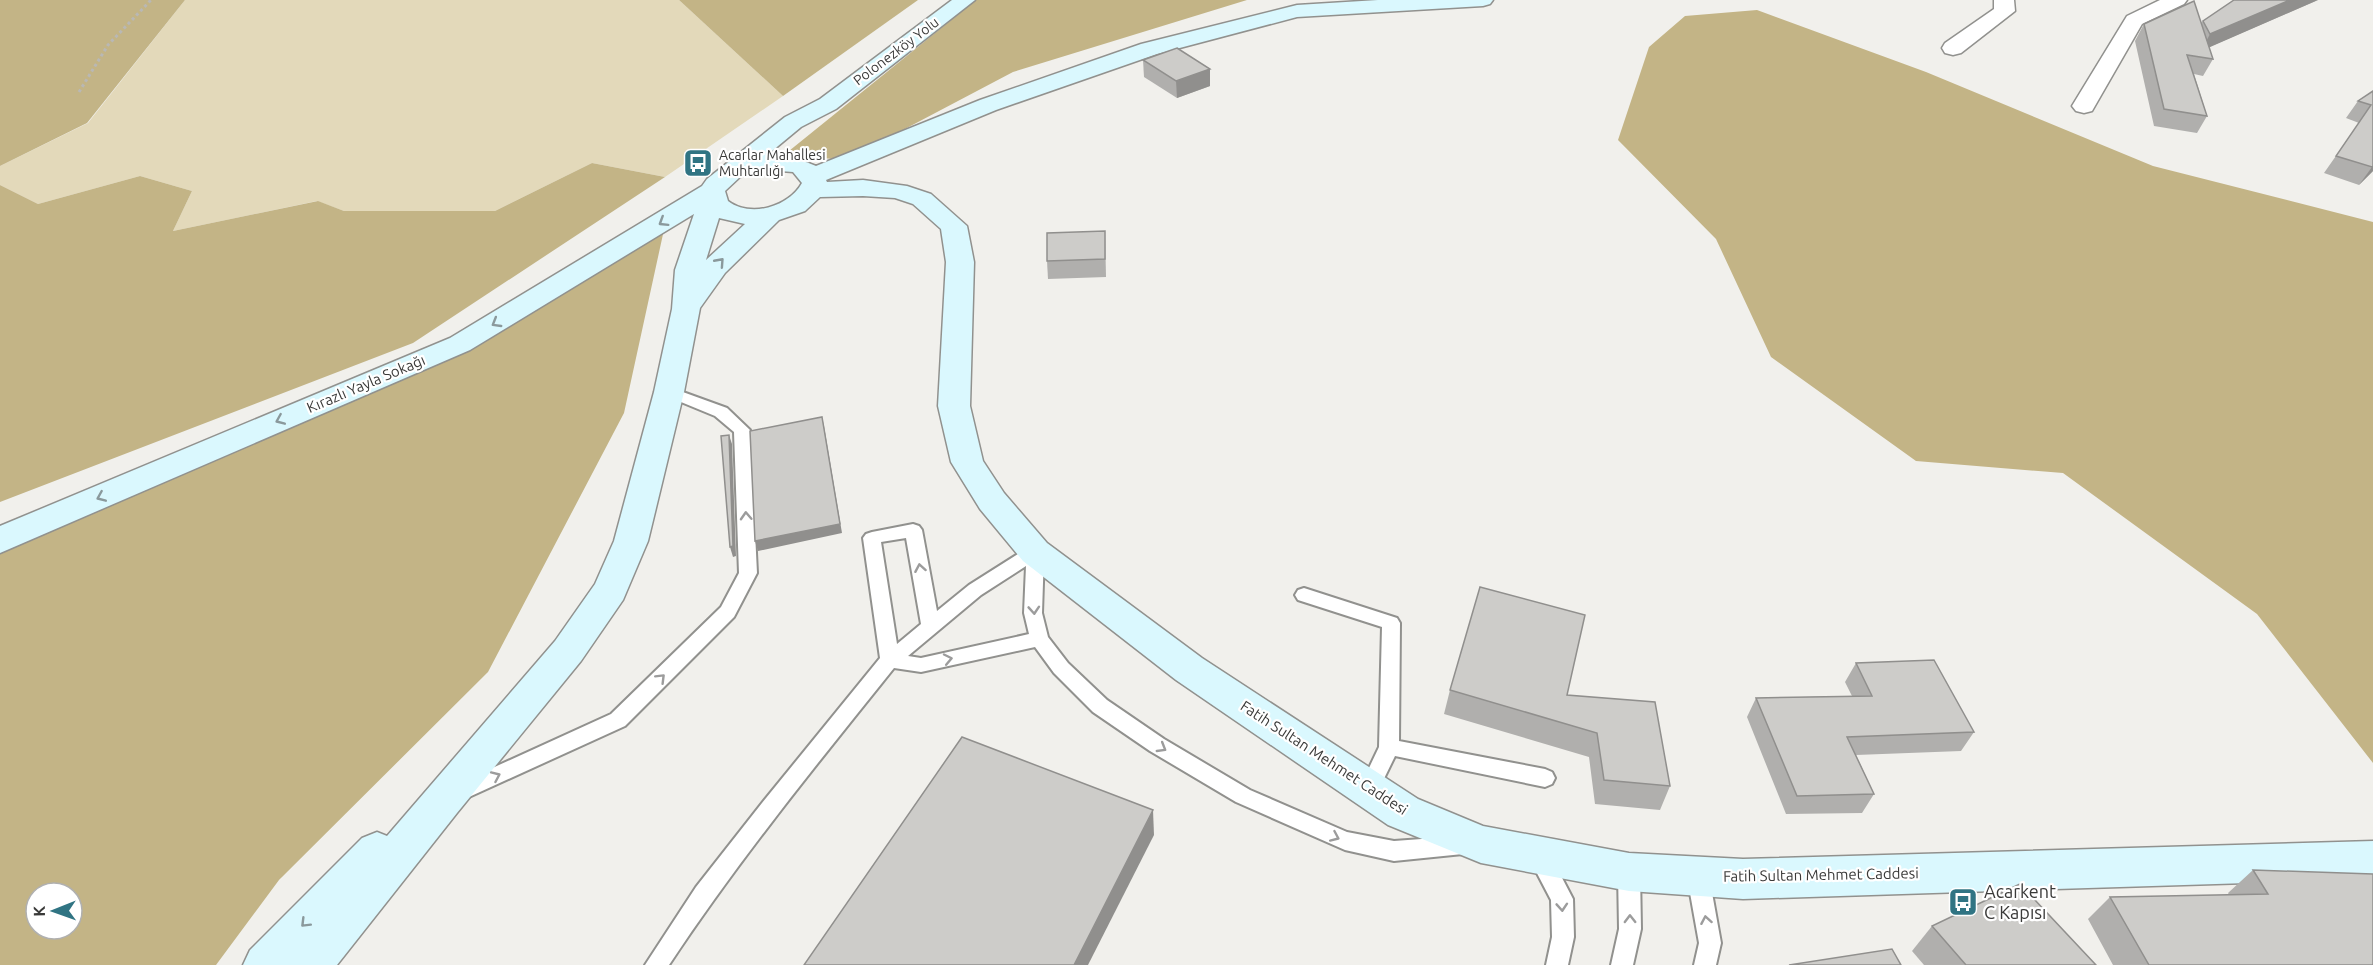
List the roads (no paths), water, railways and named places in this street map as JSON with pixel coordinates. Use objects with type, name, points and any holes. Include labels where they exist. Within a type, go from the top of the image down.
[{"type":"main road","name":"Polonezköy Yolu","points":[[828,104],[965,0]]},
{"type":"main road","points":[[813,183],[797,166],[785,163],[758,164],[722,182],[715,204],[731,214],[770,215],[802,202],[813,183],[988,105],[1149,49],[1297,11],[1483,0]]},
{"type":"main road","points":[[785,163],[790,147],[828,104]]},
{"type":"main road","points":[[309,965],[442,800],[568,651],[610,590],[631,541],[669,392],[686,309],[688,270],[722,182],[793,122],[828,104]]},
{"type":"main road","name":"Kırazlı Yayla Sokağı","points":[[0,540],[460,344],[633,241],[722,182]]},
{"type":"main road","name":"Fatih Sultan Mehmet Caddesi","points":[[813,183],[898,191],[922,199],[954,226],[960,262],[954,406],[967,462],[992,501],[1035,552],[1189,669],[1403,812],[1481,844],[1629,872],[1743,879],[2373,860]]},
{"type":"main road","points":[[686,309],[715,267],[770,215]]},
{"type":"main road","points":[[266,965],[374,854],[442,800]]},
{"type":"street","points":[[1953,48],[2005,11],[2004,0]]},
{"type":"street","points":[[2084,106],[2134,20],[2177,0]]},
{"type":"lane","points":[[442,800],[618,720],[728,612],[748,573],[742,430],[721,412],[669,392]]},
{"type":"lane","points":[[890,660],[872,538],[913,530],[930,625]]},
{"type":"lane","points":[[656,965],[704,894],[769,809],[890,660],[975,590],[1035,552]]},
{"type":"lane","points":[[1035,552],[1033,613],[1039,639],[1061,668],[1100,706],[1157,745],[1243,796],[1345,841],[1394,851],[1481,844]]},
{"type":"lane","points":[[1304,595],[1391,623],[1389,747],[1369,789]]},
{"type":"lane","points":[[890,660],[921,665],[1039,639]]},
{"type":"lane","points":[[1389,747],[1545,778]]},
{"type":"lane","points":[[1539,855],[1562,899],[1563,937],[1557,965]]},
{"type":"lane","points":[[1622,965],[1630,929],[1629,872]]},
{"type":"lane","points":[[1698,876],[1710,943],[1705,965]]},
{"type":"place","name":"Acarlar Mahallesi Muhtarlığı","points":[[698,163]]},
{"type":"place","name":"Acarkent C Kapısı","points":[[1963,902]]}]
